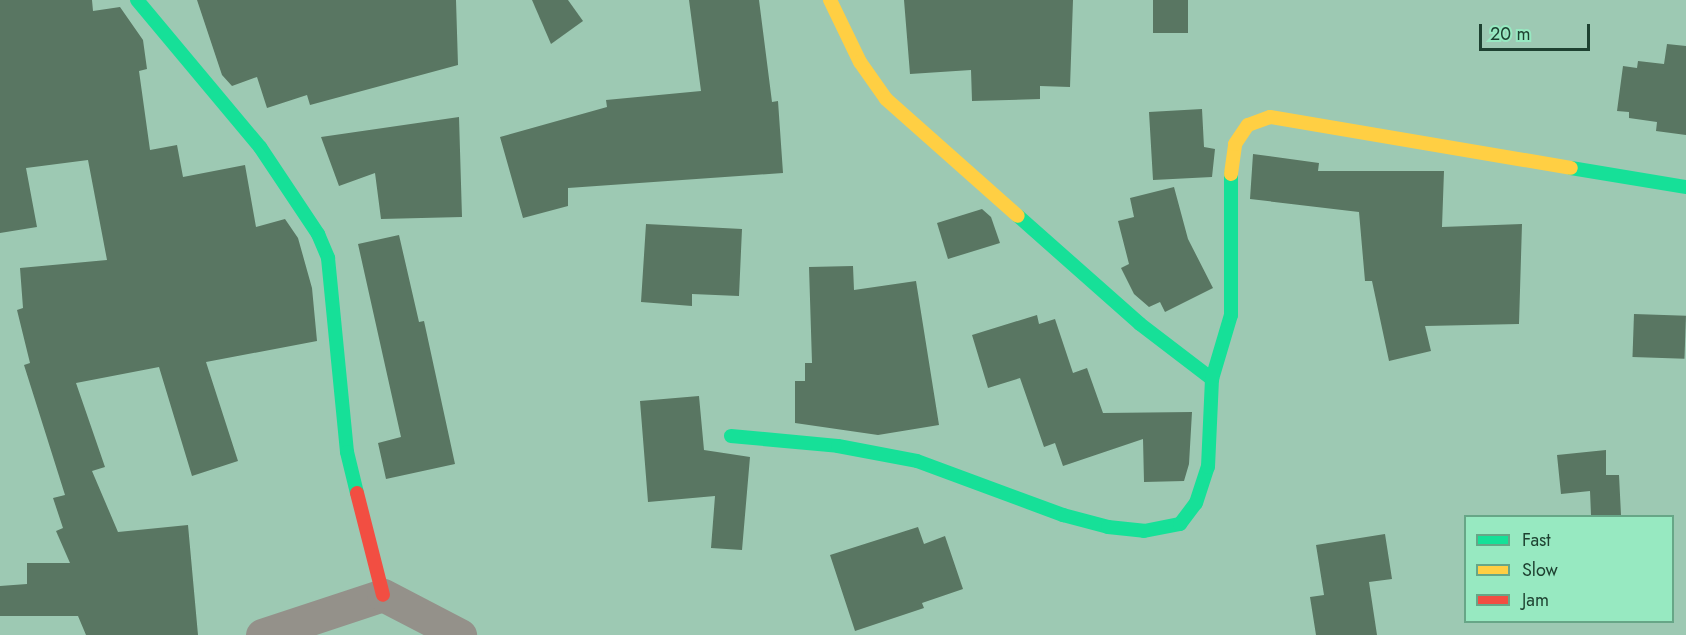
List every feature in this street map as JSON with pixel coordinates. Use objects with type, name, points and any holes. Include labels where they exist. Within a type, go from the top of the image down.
[{"type":"street","points":[[137,0],[260,147],[301,205],[328,258],[347,452],[383,595]]},
{"type":"street","points":[[830,0],[861,62],[886,99],[1140,324],[1212,379]]},
{"type":"street","points":[[731,436],[838,446],[917,461],[1063,516],[1144,531],[1180,524],[1196,503],[1208,467],[1212,379],[1232,304],[1231,174],[1235,144],[1248,125],[1270,117],[1686,187]]},
{"type":"street","points":[[262,635],[383,595],[460,635]]},
{"type":"building","points":[[0,0],[92,0],[93,11],[120,7],[143,40],[147,69],[139,71],[150,150],[177,145],[183,177],[245,165],[256,227],[285,219],[298,238],[312,288],[317,341],[206,362],[238,461],[192,476],[159,367],[76,383],[105,467],[92,471],[118,532],[188,525],[198,635],[86,635],[78,616],[0,616],[0,586],[27,584],[27,563],[70,563],[56,531],[63,528],[53,498],[65,495],[24,365],[30,363],[17,310],[23,308],[20,268],[107,260],[88,160],[26,168],[37,227],[0,233]]},
{"type":"building","points":[[197,0],[456,0],[458,65],[310,105],[307,95],[267,108],[257,77],[232,86],[222,75]]},
{"type":"building","points":[[532,0],[568,0],[583,21],[551,44]]},
{"type":"building","points":[[689,0],[759,0],[772,102],[778,101],[783,173],[568,188],[568,206],[523,218],[500,137],[607,107],[606,100],[701,91]]},
{"type":"building","points":[[904,0],[1073,0],[1070,87],[1040,86],[1040,99],[972,101],[971,70],[910,74]]},
{"type":"building","points":[[1153,0],[1188,0],[1188,33],[1153,33]]},
{"type":"building","points":[[1667,44],[1686,46],[1686,135],[1656,131],[1657,122],[1629,118],[1629,112],[1617,111],[1623,66],[1637,68],[1638,61],[1664,64]]},
{"type":"building","points":[[1202,109],[1204,147],[1215,149],[1212,177],[1153,180],[1149,112]]},
{"type":"building","points":[[459,117],[462,217],[381,219],[375,173],[339,186],[321,137]]},
{"type":"building","points":[[1253,154],[1319,163],[1318,171],[1444,171],[1442,227],[1522,224],[1519,324],[1425,326],[1431,351],[1389,361],[1372,281],[1365,281],[1359,212],[1250,199]]},
{"type":"building","points":[[1174,187],[1188,239],[1213,288],[1165,312],[1160,302],[1149,307],[1134,294],[1121,268],[1129,264],[1118,221],[1134,217],[1130,198]]},
{"type":"building","points":[[982,209],[991,217],[1000,243],[948,259],[937,223]]},
{"type":"building","points":[[646,224],[742,229],[739,296],[692,294],[692,306],[641,302]]},
{"type":"building","points":[[399,235],[419,322],[424,321],[455,464],[386,479],[378,443],[401,437],[358,244]]},
{"type":"building","points":[[853,266],[854,290],[916,281],[939,425],[878,435],[795,423],[795,381],[805,381],[805,363],[812,363],[809,267]]},
{"type":"building","points":[[1634,314],[1686,316],[1684,359],[1632,357]]},
{"type":"building","points":[[1037,315],[1039,324],[1055,319],[1073,373],[1087,368],[1103,413],[1192,412],[1189,464],[1184,481],[1144,482],[1143,439],[1063,466],[1055,443],[1044,447],[1020,378],[988,388],[972,335]]},
{"type":"building","points":[[699,396],[704,450],[750,457],[742,550],[711,548],[715,496],[648,502],[640,401]]},
{"type":"building","points":[[1606,450],[1606,475],[1619,475],[1621,515],[1591,515],[1590,491],[1561,494],[1557,455]]},
{"type":"building","points":[[918,527],[924,544],[945,536],[963,589],[922,603],[924,608],[855,631],[830,555]]},
{"type":"building","points":[[1385,534],[1392,579],[1369,582],[1377,635],[1316,635],[1310,597],[1324,595],[1316,545]]},
{"type":"traffic: fast","points":[[137,0],[260,147],[318,234],[328,258],[347,452],[357,493]]},
{"type":"traffic: fast","points":[[1571,168],[1686,187]]},
{"type":"traffic: fast","points":[[731,436],[838,446],[917,461],[1063,515],[1108,527],[1144,531],[1180,524],[1196,503],[1208,467],[1212,379],[1231,315],[1231,174]]},
{"type":"traffic: fast","points":[[1018,216],[1140,324],[1212,379]]},
{"type":"traffic: slow","points":[[830,0],[860,62],[886,99],[1018,216]]},
{"type":"traffic: slow","points":[[1231,174],[1235,144],[1248,125],[1270,117],[1571,168]]},
{"type":"traffic: jam","points":[[357,493],[383,595]]}]
